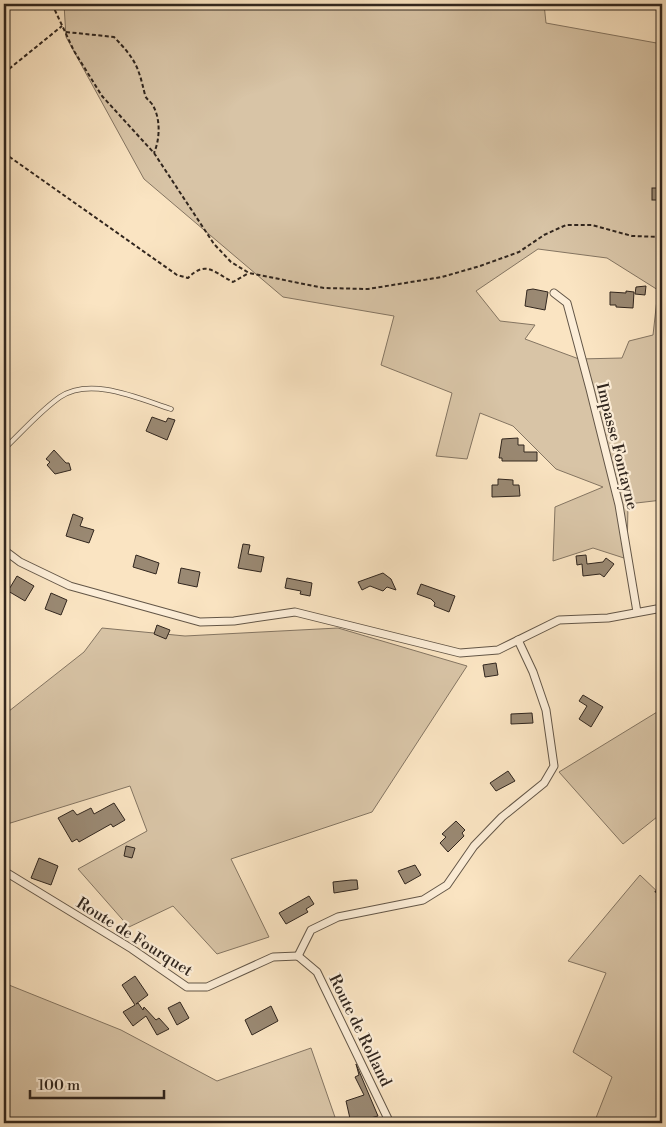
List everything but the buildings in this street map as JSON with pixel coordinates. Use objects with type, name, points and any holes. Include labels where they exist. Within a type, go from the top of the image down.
[{"type":"street","name":"Impasse Fontayne","points":[[554,293],[567,303],[590,389],[619,505],[637,612]]},
{"type":"street","points":[[4,550],[20,562],[70,586],[200,622],[234,621],[295,612],[460,653],[498,650],[559,620],[608,618],[662,608]]},
{"type":"street","points":[[298,956],[311,930],[338,917],[423,900],[447,885],[474,846],[502,817],[544,783],[554,766],[546,710],[534,672],[518,640]]},
{"type":"street","name":"Route de Fourquet","points":[[4,871],[132,949],[187,987],[207,987],[273,957],[298,956]]},
{"type":"street","name":"Route de Rolland","points":[[298,956],[317,972],[390,1123]]},
{"type":"lane","points":[[4,449],[61,397],[76,391],[111,389],[171,409]]},
{"type":"path","points":[[52,4],[74,51],[102,96],[154,153],[214,244],[231,262],[249,273],[324,288],[368,288],[442,277],[480,266],[519,252],[544,234],[566,225],[592,225],[632,236],[662,237]]},
{"type":"path","points":[[4,73],[63,25]]},
{"type":"path","points":[[66,32],[114,37],[130,54],[138,65],[145,97],[152,104],[156,114],[159,140],[154,153]]},
{"type":"path","points":[[4,153],[177,275],[188,278],[197,269],[205,268],[233,282],[249,273]]},
{"type":"path","points":[[655,891],[662,897]]},
{"type":"path","points":[[4,1110],[8,1123]]},
{"type":"shaded area","points":[[64,4],[544,4],[546,23],[662,44],[662,500],[628,504],[627,559],[593,548],[553,561],[555,507],[603,487],[556,469],[513,426],[480,413],[467,459],[436,456],[452,393],[381,365],[394,316],[283,297],[144,179],[66,37]],"holes":[[[538,249],[607,258],[658,290],[653,335],[629,341],[622,358],[579,359],[525,339],[535,325],[500,321],[476,291]]]},
{"type":"shaded area","points":[[102,628],[185,636],[338,628],[467,666],[372,812],[231,859],[269,937],[217,954],[173,906],[129,927],[78,869],[147,831],[130,786],[4,825],[4,715],[84,652]]},
{"type":"shaded area","points":[[662,709],[662,813],[623,844],[559,772]]},
{"type":"shaded area","points":[[640,875],[662,896],[662,1123],[594,1123],[612,1077],[573,1052],[606,973],[568,961]]},
{"type":"shaded area","points":[[4,983],[121,1030],[217,1081],[311,1048],[337,1123],[4,1123]]}]
